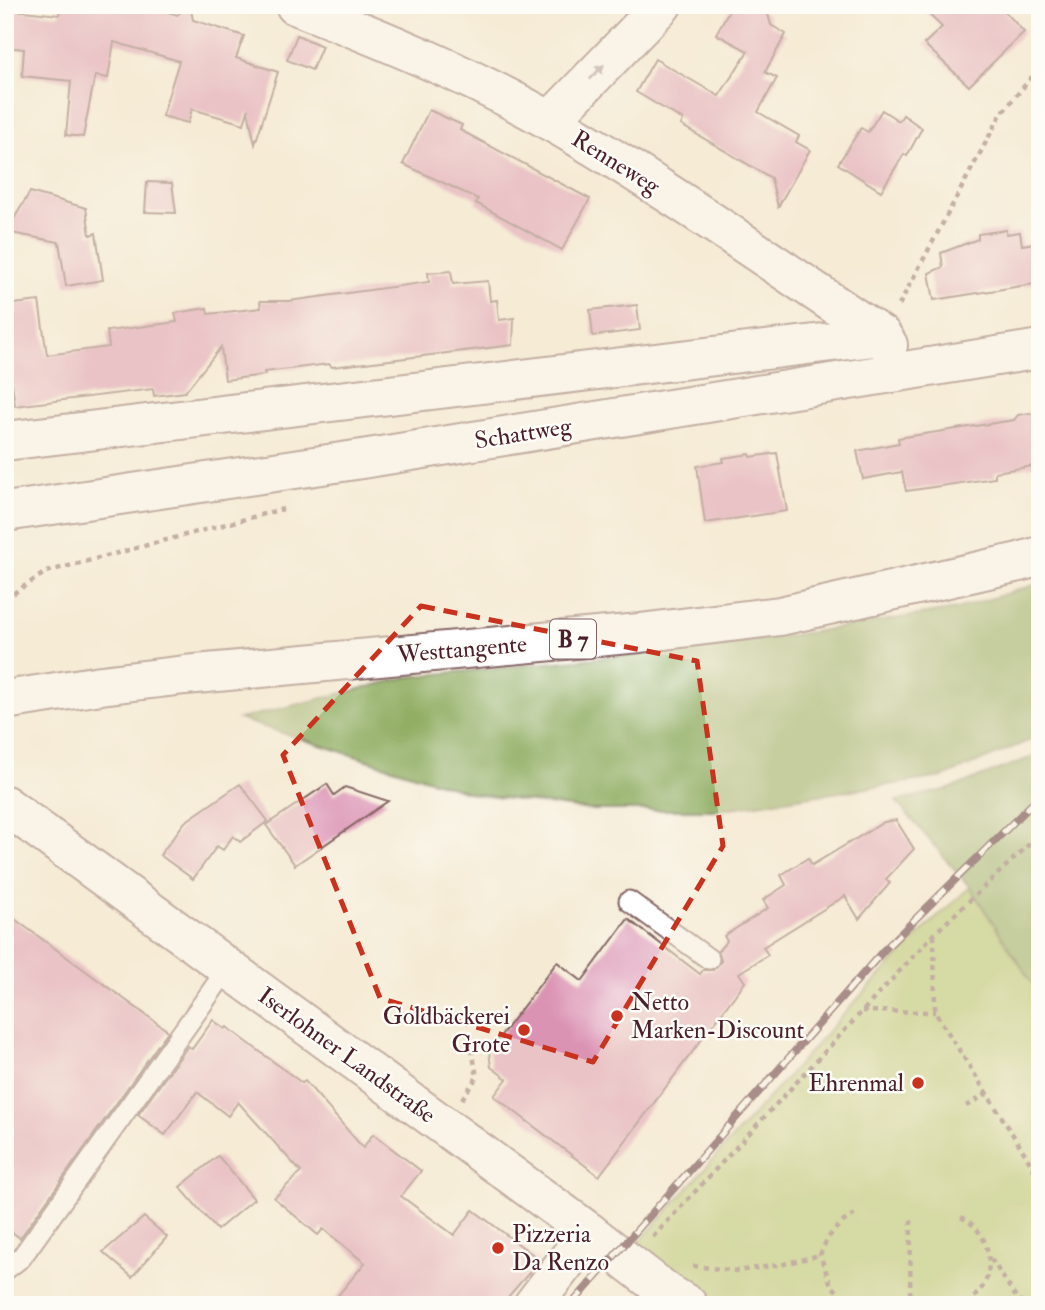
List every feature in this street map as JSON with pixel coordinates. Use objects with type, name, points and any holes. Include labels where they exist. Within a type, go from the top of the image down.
[{"type":"street","name":"Renneweg","points":[[295,5],[407,49],[550,121],[651,183],[882,336],[905,370]]},
{"type":"street","points":[[550,121],[662,5]]},
{"type":"street","points":[[5,441],[882,336]]},
{"type":"street","name":"Schattweg","points":[[5,512],[375,457],[1040,349]]},
{"type":"street","name":"Westtangente","points":[[5,700],[173,677],[640,633],[780,615],[1040,556]]},
{"type":"street","name":"Iserlohner Landstraße","points":[[5,805],[589,1232],[668,1293],[688,1305]]},
{"type":"street","points":[[533,1305],[589,1232]]},
{"type":"lane","points":[[629,901],[709,959]]},
{"type":"lane","points":[[5,1270],[21,1258],[228,968]]},
{"type":"path","points":[[882,336],[1001,114],[1040,67]]},
{"type":"path","points":[[6,598],[46,572],[295,505]]},
{"type":"path","points":[[629,1263],[934,934],[1040,834]]},
{"type":"path","points":[[934,934],[935,1012],[1040,1180]]},
{"type":"path","points":[[861,1011],[935,1012]]},
{"type":"path","points":[[466,1092],[477,1077],[469,1033]]},
{"type":"path","points":[[966,1106],[987,1094]]},
{"type":"path","points":[[851,1305],[831,1285],[820,1255],[827,1238],[842,1221],[859,1212]]},
{"type":"path","points":[[910,1305],[911,1215]]},
{"type":"path","points":[[961,1217],[972,1223],[986,1243],[990,1259],[1016,1297],[1025,1305]]},
{"type":"path","points":[[683,1265],[738,1271],[820,1255]]},
{"type":"path","points":[[968,1305],[984,1284],[990,1259]]},
{"type":"highlighted area","points":[[421,606],[697,661],[723,846],[593,1062],[380,998],[283,755]]},
{"type":"green space","points":[[1040,583],[1040,736],[943,777],[716,810],[590,810],[474,794],[239,719],[407,677],[780,637],[957,609]]},
{"type":"green space","points":[[1040,754],[1040,976],[1037,991],[970,887],[896,801],[949,789]]},
{"type":"green space","points":[[970,887],[1037,991],[1040,1004],[1040,1305],[710,1305],[679,1287],[630,1252],[851,1006],[930,924]]},
{"type":"building","points":[[61,5],[146,5],[177,15],[190,5],[193,20],[244,36],[236,58],[278,72],[255,144],[248,111],[244,124],[192,109],[188,123],[162,116],[179,61],[114,42],[108,78],[95,76],[83,137],[66,135],[71,81],[22,76],[24,49],[5,47],[5,9],[59,15]]},
{"type":"building","points":[[732,5],[756,7],[768,14],[771,25],[786,34],[765,72],[777,78],[758,112],[799,136],[796,142],[810,150],[778,207],[771,178],[681,125],[683,120],[636,92],[655,59],[719,96],[748,51],[716,34]]},
{"type":"building","points":[[919,5],[999,5],[1024,32],[969,86],[924,44],[942,27]]},
{"type":"building","points":[[297,35],[322,46],[312,70],[287,60]]},
{"type":"building","points":[[429,110],[462,125],[460,130],[590,199],[562,250],[476,203],[478,199],[403,164]]},
{"type":"building","points":[[882,110],[899,121],[903,115],[922,128],[907,156],[904,154],[881,191],[838,164],[861,128],[868,132]]},
{"type":"building","points":[[147,182],[172,183],[176,213],[145,212]]},
{"type":"building","points":[[30,192],[86,208],[90,235],[96,233],[103,280],[66,286],[59,242],[6,232]]},
{"type":"building","points":[[1006,230],[1006,234],[1020,232],[1022,245],[1040,242],[1040,283],[934,300],[929,273],[943,267],[941,253],[978,239],[978,234]]},
{"type":"building","points":[[451,271],[453,284],[488,281],[490,301],[497,300],[499,320],[514,318],[513,345],[332,367],[329,364],[225,380],[221,347],[185,392],[154,396],[153,389],[15,406],[10,367],[5,368],[5,305],[39,301],[47,355],[109,347],[107,331],[177,322],[175,313],[207,308],[208,314],[261,308],[260,301],[289,301],[429,282],[428,273]]},
{"type":"building","points":[[637,305],[640,330],[593,336],[590,310]]},
{"type":"building","points":[[1030,413],[1040,419],[1040,465],[995,472],[995,478],[906,491],[902,472],[863,479],[857,451],[899,443],[898,438],[1014,420],[1018,415]]},
{"type":"building","points":[[777,453],[787,511],[705,523],[697,466],[724,462],[723,458]]},
{"type":"building","points":[[240,784],[268,821],[240,842],[233,836],[223,850],[217,846],[193,879],[160,855],[185,822]]},
{"type":"building","points":[[327,784],[334,795],[345,787],[388,801],[295,865],[266,825]]},
{"type":"building","name":"Netto Marken-Discount","points":[[896,820],[914,849],[886,879],[890,883],[859,919],[845,896],[763,947],[768,955],[739,973],[745,982],[599,1176],[494,1096],[507,1079],[491,1067],[489,1051],[557,962],[582,981],[628,919],[700,974],[703,970],[713,970],[721,961],[718,951],[727,941],[724,936],[768,908],[763,900],[786,885],[781,875],[808,858],[812,865],[884,822]]},
{"type":"building","points":[[5,912],[168,1031],[20,1238],[5,1227]]},
{"type":"building","points":[[213,1020],[225,1029],[227,1027],[302,1083],[305,1081],[363,1148],[373,1134],[421,1171],[401,1196],[454,1235],[473,1210],[540,1260],[501,1305],[330,1305],[365,1263],[323,1229],[318,1235],[274,1198],[301,1172],[238,1102],[228,1116],[197,1092],[165,1135],[138,1115],[188,1046],[192,1049]]},
{"type":"building","points":[[218,1156],[254,1199],[217,1230],[180,1187]]},
{"type":"building","points":[[144,1217],[167,1237],[132,1277],[103,1252]]},
{"type":"railway","points":[[571,1305],[884,950],[1040,796]]},
{"type":"place","name":"Netto Marken-Discount","points":[[617,1016]]},
{"type":"place","name":"Goldbäckerei Grote","points":[[524,1030]]},
{"type":"place","name":"Ehrenmal","points":[[918,1083]]},
{"type":"place","name":"Pizzeria Da Renzo","points":[[498,1248]]}]
